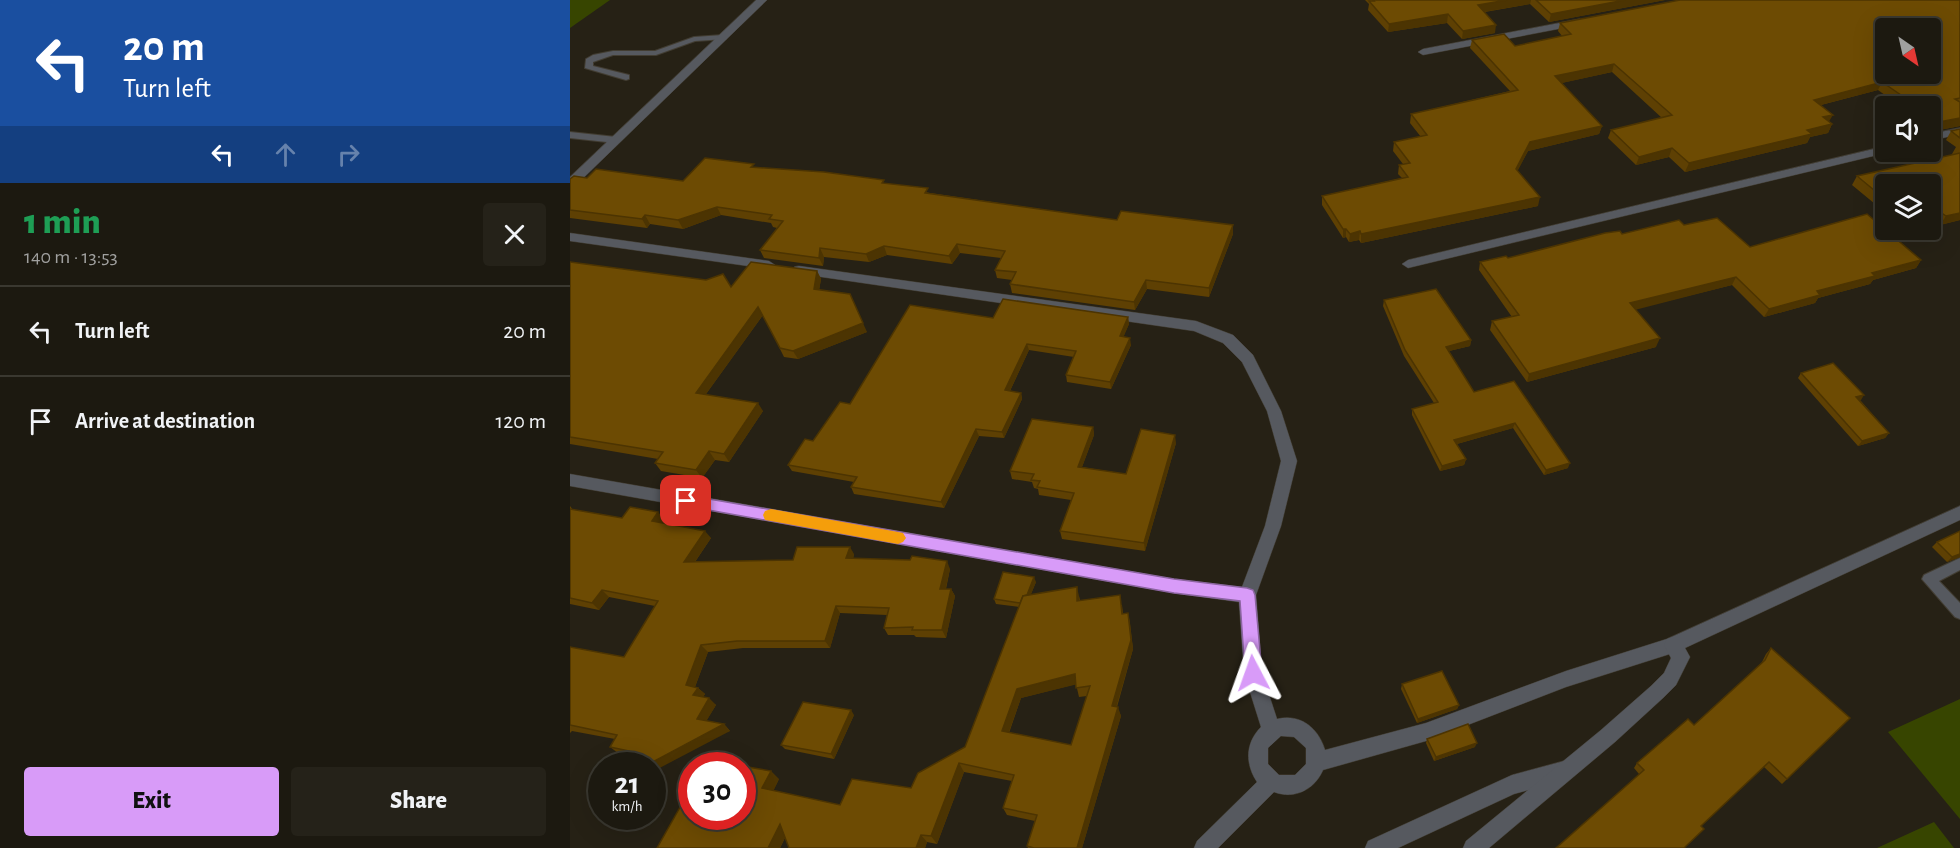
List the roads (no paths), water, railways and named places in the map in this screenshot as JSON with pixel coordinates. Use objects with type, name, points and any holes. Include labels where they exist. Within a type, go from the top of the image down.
[{"type":"street","points":[[570,184],[762,0]]},
{"type":"street","points":[[1423,52],[1587,20]]},
{"type":"street","points":[[1941,135],[1960,131]]},
{"type":"street","points":[[1408,264],[1875,152]]},
{"type":"street","points":[[570,237],[1196,326],[1228,339],[1248,359],[1274,411],[1289,461],[1274,526],[1247,595],[1253,673],[1272,731]]},
{"type":"street","points":[[570,480],[1162,584],[1247,595]]},
{"type":"street","points":[[1317,762],[1426,732],[1566,679],[1672,645],[1960,513]]},
{"type":"street","points":[[1473,848],[1608,736],[1670,679],[1681,657],[1672,645]]},
{"type":"street","points":[[1281,727],[1301,730],[1314,744],[1317,762],[1308,778],[1299,783],[1281,785],[1264,775],[1259,767],[1257,756],[1259,746],[1272,731],[1281,727]]},
{"type":"street","points":[[1375,848],[1512,785],[1567,770]]},
{"type":"street","points":[[1204,848],[1272,781]]},
{"type":"lane","points":[[626,76],[589,68],[589,61],[613,53],[656,52],[694,39],[723,38]]},
{"type":"lane","points":[[570,135],[616,140]]},
{"type":"lane","points":[[1960,564],[1929,579],[1960,613]]}]
